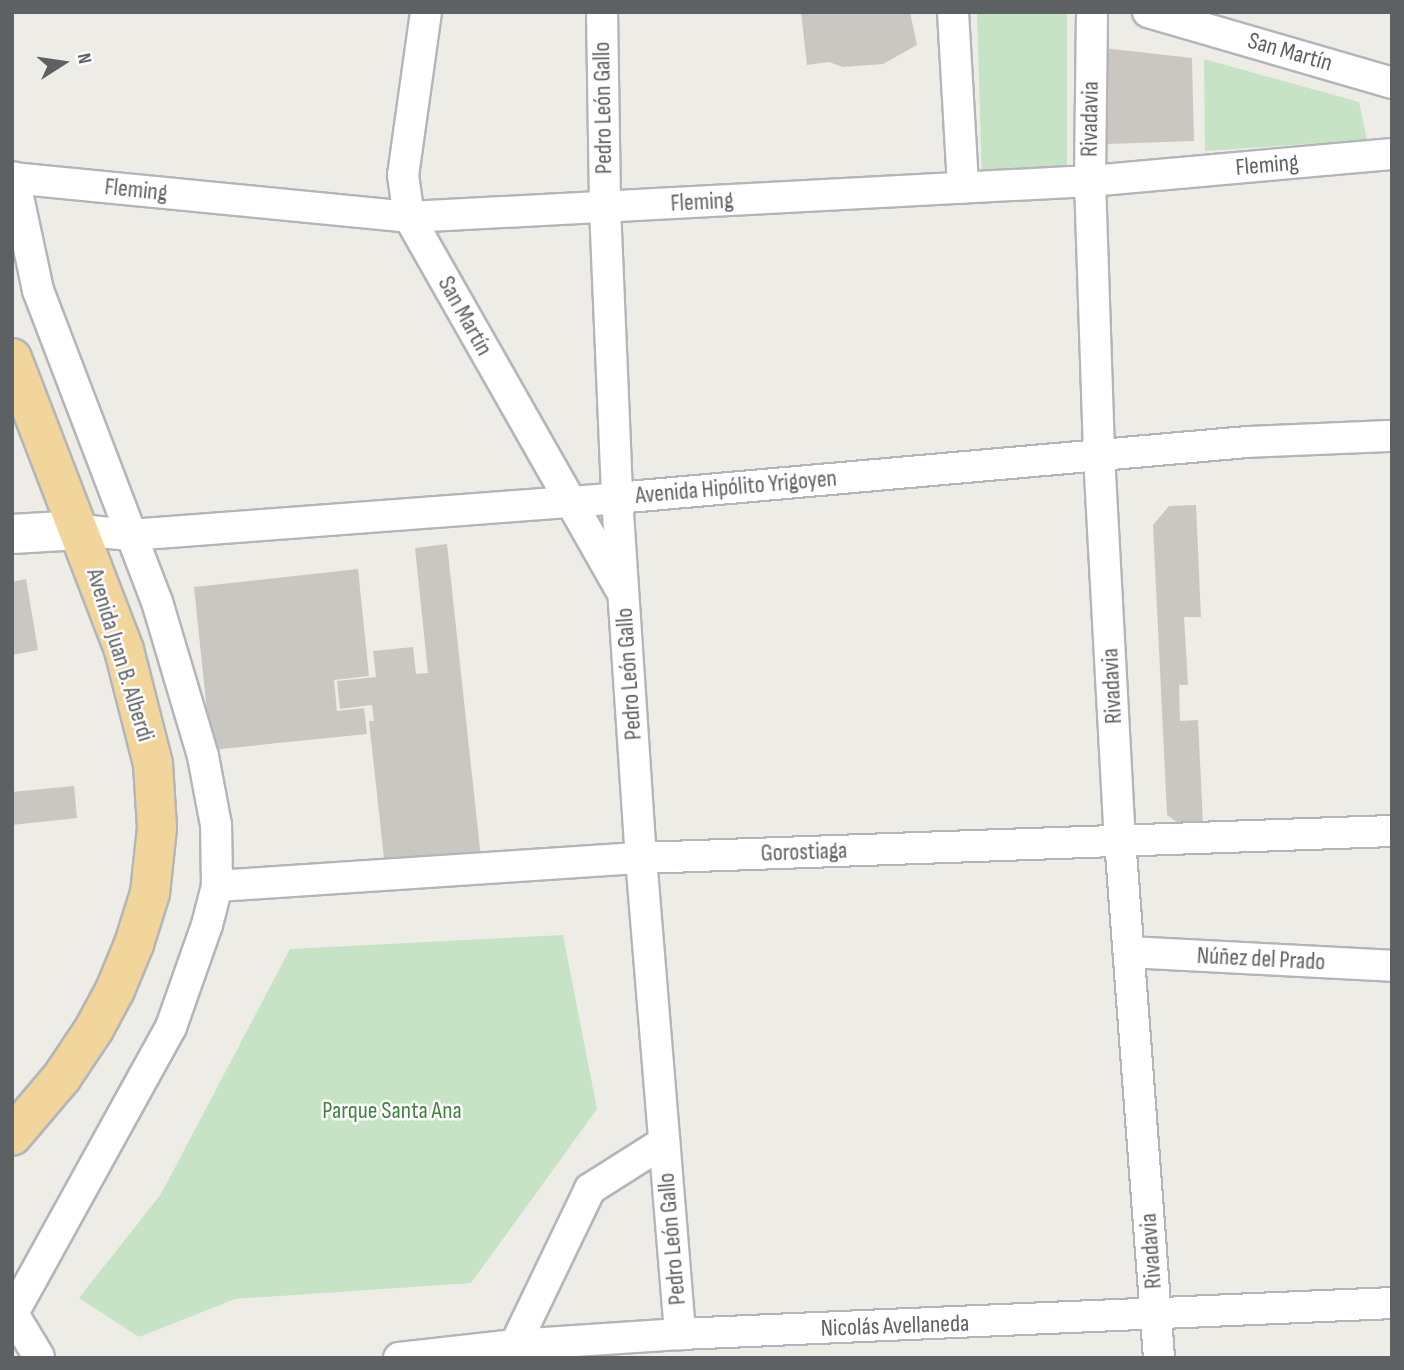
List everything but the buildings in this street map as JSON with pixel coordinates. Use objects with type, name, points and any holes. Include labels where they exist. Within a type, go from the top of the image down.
[{"type":"highway","name":"Avenida Juan B. Alberdi","points":[[12,358],[124,650],[145,723],[156,803],[155,860],[142,920],[115,990],[94,1030],[62,1077],[12,1136]]},
{"type":"street","name":"San Martín","points":[[426,12],[402,175],[409,217],[624,596]]},
{"type":"street","name":"Pedro León Gallo","points":[[602,12],[605,207],[617,498],[641,858],[680,1335]]},
{"type":"street","points":[[953,12],[963,188]]},
{"type":"street","name":"Rivadavia","points":[[1092,12],[1090,181],[1099,455],[1120,839],[1159,1358]]},
{"type":"street","name":"San Martín","points":[[1148,12],[1392,83]]},
{"type":"street","name":"Fleming","points":[[13,178],[409,217],[1090,181],[1392,154]]},
{"type":"street","points":[[13,178],[38,290],[157,602],[203,757],[216,825],[217,886],[207,925],[172,1027],[13,1314],[40,1357]]},
{"type":"street","name":"Avenida Hipólito Yrigoyen","points":[[80,530],[130,535],[617,498],[1247,442],[1392,436]]},
{"type":"street","points":[[14,529],[80,530]]},
{"type":"street","name":"Gorostiaga","points":[[217,886],[641,858],[1392,831]]},
{"type":"street","name":"Núñez del Prado","points":[[1129,952],[1392,966]]},
{"type":"street","points":[[514,1351],[590,1189],[664,1142]]},
{"type":"street","name":"Nicolás Avellaneda","points":[[399,1358],[514,1351],[680,1335],[1392,1303]]},
{"type":"street","points":[[12,1347],[31,1351],[40,1357]]},
{"type":"green space","points":[[977,12],[1067,12],[1067,167],[982,179]]},
{"type":"green space","points":[[1204,59],[1359,102],[1367,140],[1205,151]]},
{"type":"green space","name":"Parque Santa Ana","points":[[563,935],[597,1109],[471,1283],[235,1299],[139,1337],[79,1298],[161,1194],[290,949]]}]
